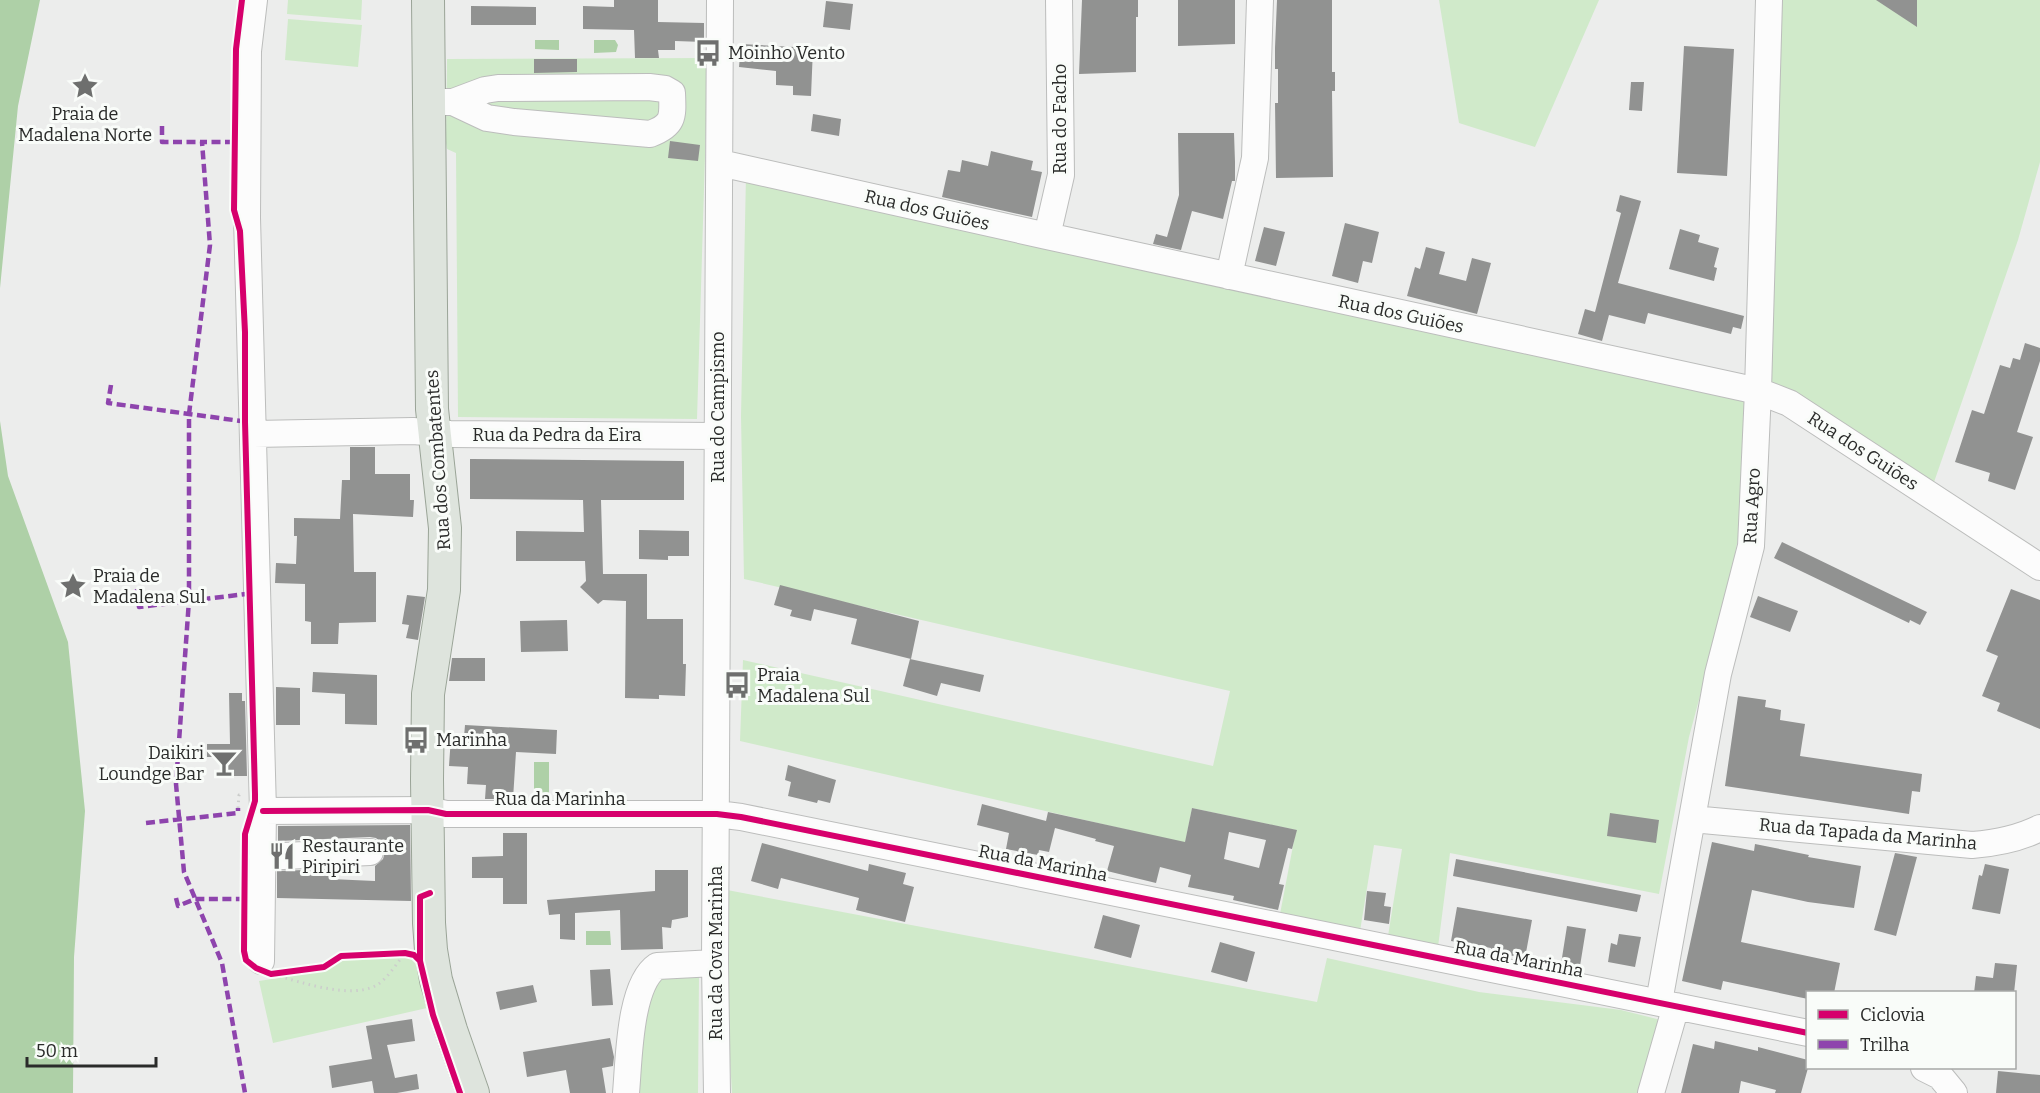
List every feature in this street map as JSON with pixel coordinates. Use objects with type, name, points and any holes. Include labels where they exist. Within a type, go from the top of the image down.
[{"type":"main road","name":"Rua dos Combatentes","points":[[428,0],[441,102],[433,433],[446,528],[444,590],[428,694],[431,950],[436,980],[473,1093]]},
{"type":"street","points":[[254,0],[249,30],[246,95],[246,218],[263,811],[265,969]]},
{"type":"street","name":"Rua do Campismo","points":[[717,814],[720,0]]},
{"type":"street","name":"Rua do Facho","points":[[1047,236],[1061,175],[1059,0]]},
{"type":"street","points":[[1229,276],[1255,158],[1260,0]]},
{"type":"street","name":"Rua Agro","points":[[1651,1093],[1667,1004],[1692,819],[1718,674],[1751,546],[1758,391],[1769,0]]},
{"type":"street","points":[[498,87],[649,87],[665,89],[672,93],[673,107],[671,119],[665,128],[651,134],[514,122],[488,118],[441,102],[498,87]]},
{"type":"street","name":"Rua dos Guiões","points":[[720,163],[1758,391],[1789,403],[2040,567]]},
{"type":"street","name":"Rua da Pedra da Eira","points":[[253,434],[413,430],[433,433],[717,436]]},
{"type":"street","name":"Rua da Marinha","points":[[263,811],[428,810],[446,814],[717,814],[753,819],[1806,1033]]},
{"type":"street","name":"Rua da Cova Marinha","points":[[717,814],[715,963],[717,1093]]},
{"type":"street","name":"Rua da Tapada da Marinha","points":[[1692,819],[1972,845],[2000,842],[2024,836],[2040,828]]},
{"type":"street","points":[[262,857],[370,852]]},
{"type":"street","points":[[626,1093],[634,1008],[650,970],[657,966],[715,963]]},
{"type":"street","points":[[1926,1069],[1940,1076],[1954,1093]]},
{"type":"path","points":[[265,969],[331,989],[351,991],[375,986],[384,979],[405,953]]},
{"type":"path","points":[[394,954],[414,955]]},
{"type":"path","points":[[265,969],[292,971]]},
{"type":"shaded area","points":[[0,0],[40,0],[18,106],[0,288]]},
{"type":"shaded area","points":[[288,0],[362,0],[361,20],[287,14]]},
{"type":"shaded area","points":[[1439,0],[1599,0],[1535,147],[1459,123]]},
{"type":"shaded area","points":[[1776,0],[2040,0],[2040,162],[2018,240],[1933,485],[1756,401],[1741,523],[1727,595],[1689,737],[1659,894],[1450,853],[1438,947],[1388,936],[1402,849],[1374,845],[1360,931],[1280,914],[1296,830],[1192,808],[1185,843],[740,741],[743,660],[1213,766],[1230,691],[744,579],[741,416],[746,175],[1755,400]]},
{"type":"shaded area","points":[[288,19],[362,25],[358,67],[285,60]]},
{"type":"shaded area","points":[[535,40],[559,40],[559,50],[535,49]]},
{"type":"shaded area","points":[[594,40],[615,40],[618,45],[616,52],[594,53]]},
{"type":"shaded area","points":[[708,58],[697,419],[458,417],[456,153],[447,149],[446,143],[447,59]]},
{"type":"shaded area","points":[[0,421],[8,476],[68,642],[85,811],[74,957],[73,1093],[0,1093]]},
{"type":"shaded area","points":[[534,762],[549,762],[549,795],[534,795]]},
{"type":"shaded area","points":[[727,890],[1317,1002],[1327,958],[1479,992],[1621,1010],[1661,1020],[1643,1093],[732,1093],[724,959]]},
{"type":"shaded area","points":[[586,931],[610,931],[611,945],[586,945]]},
{"type":"shaded area","points":[[407,957],[417,963],[427,1008],[273,1043],[259,981],[323,971],[340,960]]},
{"type":"shaded area","points":[[658,973],[699,975],[698,1093],[634,1093],[640,1004]]},
{"type":"building","points":[[614,0],[658,0],[658,22],[704,23],[704,42],[675,41],[675,50],[658,50],[659,58],[635,58],[634,30],[583,29],[583,6],[614,7]]},
{"type":"building","points":[[1082,0],[1138,0],[1136,72],[1079,74]]},
{"type":"building","points":[[1178,0],[1235,0],[1235,44],[1178,46]]},
{"type":"building","points":[[1277,0],[1332,0],[1332,72],[1335,72],[1335,91],[1332,91],[1333,177],[1276,178]]},
{"type":"building","points":[[1876,0],[1917,0],[1917,27]]},
{"type":"building","points":[[826,1],[853,4],[850,30],[823,27]]},
{"type":"building","points":[[471,6],[536,7],[536,25],[471,25]]},
{"type":"building","points":[[741,44],[813,48],[811,96],[793,95],[793,86],[776,85],[776,71],[739,67]]},
{"type":"building","points":[[1684,46],[1734,49],[1727,176],[1677,173]]},
{"type":"building","points":[[534,59],[577,59],[577,72],[534,73]]},
{"type":"building","points":[[1631,82],[1644,82],[1642,111],[1629,110]]},
{"type":"building","points":[[813,114],[841,119],[839,136],[811,131]]},
{"type":"building","points":[[1178,133],[1234,133],[1235,162],[1235,181],[1232,181],[1223,219],[1192,211],[1181,250],[1153,244],[1156,234],[1167,237],[1179,195]]},
{"type":"building","points":[[670,141],[700,145],[698,161],[668,158]]},
{"type":"building","points":[[991,151],[1033,161],[1031,170],[1042,172],[1032,217],[942,197],[948,170],[960,172],[962,160],[988,166]]},
{"type":"building","points":[[1620,195],[1641,201],[1618,283],[1744,316],[1741,329],[1733,327],[1731,334],[1648,313],[1645,324],[1609,315],[1602,341],[1578,334],[1585,309],[1595,312],[1621,213],[1616,211]]},
{"type":"building","points":[[1345,223],[1379,232],[1372,263],[1363,261],[1358,283],[1332,276]]},
{"type":"building","points":[[1264,227],[1285,232],[1276,266],[1255,261]]},
{"type":"building","points":[[1680,229],[1700,235],[1698,242],[1719,248],[1714,267],[1717,268],[1714,281],[1669,269]]},
{"type":"building","points":[[1426,247],[1445,252],[1439,274],[1466,281],[1472,258],[1491,263],[1477,314],[1407,296],[1415,267],[1420,269]]},
{"type":"building","points":[[2025,343],[2040,348],[2040,361],[2017,432],[2033,437],[2015,490],[1988,481],[1990,473],[1955,462],[1972,410],[1984,414],[2000,365],[2010,368],[2013,358],[2020,360]]},
{"type":"building","points":[[350,447],[375,447],[375,474],[410,474],[410,500],[414,500],[413,517],[353,514],[354,572],[376,572],[376,622],[339,623],[338,644],[311,644],[311,622],[305,621],[305,584],[275,583],[276,563],[296,564],[297,536],[294,536],[294,518],[340,519],[342,480],[350,480]]},
{"type":"building","points":[[470,459],[684,461],[684,500],[601,500],[603,574],[647,574],[647,619],[683,619],[683,664],[686,664],[685,696],[659,695],[659,699],[625,698],[626,601],[603,600],[598,604],[580,587],[586,581],[585,561],[516,561],[516,531],[584,532],[583,500],[470,499]]},
{"type":"building","points":[[639,530],[689,531],[689,556],[668,556],[668,560],[639,559]]},
{"type":"building","points":[[1782,542],[1927,612],[1920,625],[1910,620],[1909,623],[1774,558]]},
{"type":"building","points":[[780,585],[919,621],[911,659],[851,644],[857,619],[814,609],[811,621],[790,616],[792,610],[774,605]]},
{"type":"building","points":[[2011,589],[2040,600],[2040,729],[1997,711],[2000,703],[1982,696],[1998,656],[1986,651]]},
{"type":"building","points":[[407,595],[425,597],[418,640],[406,638],[409,625],[402,624]]},
{"type":"building","points":[[1758,596],[1798,611],[1790,632],[1750,617]]},
{"type":"building","points":[[567,620],[568,651],[521,652],[520,621]]},
{"type":"building","points":[[452,658],[485,658],[485,681],[449,681]]},
{"type":"building","points":[[910,659],[984,675],[980,692],[941,683],[937,696],[903,686]]},
{"type":"building","points":[[313,672],[377,675],[377,725],[345,724],[345,694],[312,692]]},
{"type":"building","points":[[276,687],[300,688],[300,725],[276,725]]},
{"type":"building","points":[[229,693],[242,693],[242,701],[245,701],[247,776],[220,776],[220,757],[207,757],[207,744],[230,744]]},
{"type":"building","points":[[1738,696],[1766,700],[1765,707],[1781,710],[1780,720],[1805,724],[1800,756],[1922,774],[1920,792],[1912,791],[1909,814],[1725,786]]},
{"type":"building","points":[[465,725],[557,730],[556,754],[516,752],[513,799],[485,799],[486,785],[467,784],[468,767],[449,766],[451,737],[464,737]]},
{"type":"building","points":[[788,765],[836,780],[830,803],[818,800],[817,803],[788,796],[791,782],[785,780]]},
{"type":"building","points":[[982,804],[1046,821],[1048,812],[1185,842],[1192,808],[1297,830],[1292,849],[1288,848],[1279,884],[1284,885],[1278,910],[1233,900],[1234,896],[1188,887],[1191,875],[1160,867],[1156,883],[1107,871],[1114,846],[1095,841],[1096,839],[1055,828],[1049,852],[1039,850],[1038,855],[1006,849],[1009,833],[977,825]],"holes":[[[1229,832],[1266,840],[1259,868],[1224,859]]]},
{"type":"building","points":[[1610,813],[1659,820],[1656,843],[1607,836]]},
{"type":"building","points":[[410,825],[411,901],[277,898],[277,871],[331,869],[330,879],[375,881],[375,866],[383,859],[385,852],[382,843],[370,837],[278,841],[278,826]]},
{"type":"building","points":[[503,833],[527,833],[527,904],[503,904],[503,878],[472,878],[472,857],[503,856]]},
{"type":"building","points":[[1712,842],[1754,851],[1755,844],[1809,855],[1808,857],[1861,866],[1854,908],[1808,902],[1752,890],[1741,942],[1840,963],[1834,991],[1806,991],[1806,999],[1723,981],[1721,990],[1682,981]]},
{"type":"building","points":[[762,843],[868,871],[869,864],[906,873],[903,884],[914,887],[905,922],[856,910],[859,898],[781,878],[778,889],[751,881]]},
{"type":"building","points":[[1895,853],[1917,857],[1896,936],[1874,930]]},
{"type":"building","points":[[1456,859],[1641,895],[1637,912],[1453,876]]},
{"type":"building","points":[[1985,864],[2009,869],[2000,914],[1972,909],[1979,875],[1982,876]]},
{"type":"building","points":[[655,870],[688,870],[688,917],[672,920],[671,928],[662,927],[663,949],[621,950],[620,910],[575,913],[575,940],[560,939],[560,914],[549,915],[547,900],[655,891]]},
{"type":"building","points":[[1367,891],[1386,893],[1384,906],[1391,907],[1389,924],[1364,920]]},
{"type":"building","points":[[1457,907],[1532,920],[1525,958],[1491,952],[1491,948],[1451,941]]},
{"type":"building","points":[[1103,915],[1140,925],[1131,958],[1094,948]]},
{"type":"building","points":[[1567,926],[1586,929],[1580,966],[1561,964]]},
{"type":"building","points":[[1619,934],[1641,937],[1635,967],[1608,962],[1611,943],[1617,945]]},
{"type":"building","points":[[1220,942],[1255,952],[1247,982],[1211,972]]},
{"type":"building","points":[[1995,963],[2017,965],[2014,991],[1974,991],[1976,976],[1993,978]]},
{"type":"building","points":[[610,969],[613,1005],[592,1006],[590,970]]},
{"type":"building","points":[[533,985],[537,1002],[500,1010],[496,992]]},
{"type":"building","points":[[412,1019],[415,1041],[387,1045],[395,1078],[417,1074],[419,1089],[397,1093],[374,1093],[372,1081],[332,1088],[329,1066],[372,1059],[366,1026]]},
{"type":"building","points":[[610,1038],[614,1057],[613,1066],[602,1068],[606,1093],[570,1093],[566,1070],[527,1077],[523,1052]]},
{"type":"building","points":[[1715,1041],[1758,1051],[1758,1047],[1806,1059],[1808,1069],[1801,1093],[1775,1093],[1776,1090],[1741,1081],[1739,1093],[1681,1093],[1693,1044],[1714,1049]]},
{"type":"building","points":[[1998,1071],[2040,1075],[2040,1093],[1996,1093]]},
{"type":"marked path","points":[[162,126],[162,142],[202,142]]},
{"type":"marked path","points":[[234,142],[202,142],[210,245],[189,414],[189,600],[176,784],[184,872],[222,963],[245,1093]]},
{"type":"marked path","points":[[111,385],[108,403],[241,421]]},
{"type":"marked path","points":[[137,589],[139,607],[246,594]]},
{"type":"marked path","points":[[146,823],[238,813],[238,808]]},
{"type":"marked path","points":[[176,898],[178,906],[195,899],[244,899]]},
{"type":"cycle path","points":[[242,0],[236,49],[234,210],[240,231],[245,332],[245,422],[255,794],[245,834],[244,951],[246,960],[256,968],[271,974],[324,967],[341,956],[405,953],[414,955],[420,961]]},
{"type":"cycle path","points":[[263,811],[428,810],[446,814],[717,814],[741,817],[1806,1033]]},
{"type":"cycle path","points":[[430,893],[420,897],[420,961],[433,1015],[460,1093]]},
{"type":"place","name":"Moinho Vento","points":[[708,53]]},
{"type":"place","name":"Praia de Madalena Norte","points":[[85,86]]},
{"type":"place","name":"Praia de Madalena Sul","points":[[73,586]]},
{"type":"place","name":"Praia Madalena Sul","points":[[737,685]]},
{"type":"place","name":"Marinha","points":[[416,740]]},
{"type":"place","name":"Daikiri Loundge Bar","points":[[224,763]]},
{"type":"place","name":"Restaurante Piripiri","points":[[282,856]]}]
